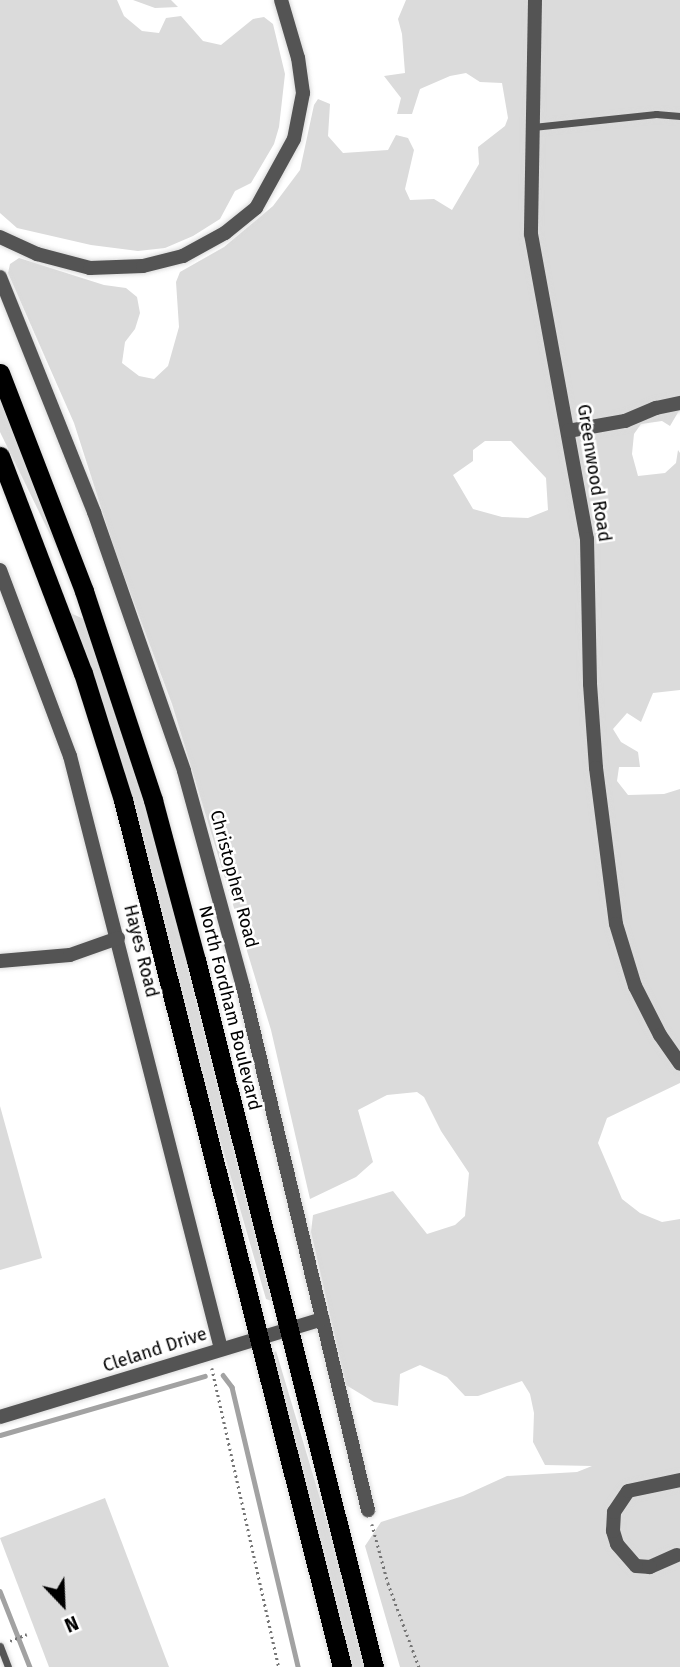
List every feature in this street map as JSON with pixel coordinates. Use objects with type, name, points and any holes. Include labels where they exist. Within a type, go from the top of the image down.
[{"type":"highway","name":"North Fordham Boulevard","points":[[0,373],[86,598],[127,716],[168,854],[374,1667]]},
{"type":"highway","points":[[0,456],[83,673],[123,800],[342,1667]]},
{"type":"highway","points":[[35,548],[55,572],[66,594],[75,600],[86,598]]},
{"type":"street","name":"Greenwood Road","points":[[535,0],[531,234],[587,539],[590,684],[595,755],[616,925],[635,986],[660,1035],[680,1064]]},
{"type":"street","points":[[0,237],[37,254],[90,268],[143,266],[183,256],[225,233],[256,208],[294,139],[303,93],[298,58],[284,4]]},
{"type":"street","name":"Christopher Road","points":[[0,278],[94,512],[184,771],[221,897],[368,1510]]},
{"type":"street","points":[[568,431],[625,421],[656,408],[680,402]]},
{"type":"street","name":"Hayes Road","points":[[0,570],[70,755],[118,939],[215,1352]]},
{"type":"street","points":[[0,961],[70,955],[118,939]]},
{"type":"street","name":"Cleland Drive","points":[[0,1418],[322,1319]]},
{"type":"street","points":[[679,1557],[650,1567],[636,1566],[617,1544],[613,1531],[614,1512],[618,1501],[628,1491],[680,1480]]},
{"type":"lane","points":[[532,127],[656,114],[680,116]]},
{"type":"lane","points":[[0,1646],[8,1667]]},
{"type":"path","points":[[215,1352],[279,1667]]},
{"type":"path","points":[[368,1510],[388,1583],[419,1667]]},
{"type":"path","points":[[14,1639],[27,1634]]},
{"type":"shaded area","points":[[0,0],[117,0],[124,16],[142,31],[159,33],[166,18],[181,16],[203,41],[221,45],[253,19],[264,17],[273,24],[285,74],[279,127],[274,144],[251,183],[235,191],[220,219],[193,236],[165,248],[138,251],[91,245],[17,228],[0,213]]},
{"type":"shaded area","points":[[133,0],[171,0],[178,7],[155,8]]},
{"type":"shaded area","points":[[406,0],[680,0],[680,409],[670,426],[662,421],[641,424],[634,434],[632,454],[638,476],[665,473],[676,463],[678,450],[680,453],[680,690],[653,693],[641,722],[627,713],[613,729],[621,742],[638,752],[640,767],[619,767],[617,781],[628,795],[664,794],[680,789],[680,1083],[607,1118],[598,1143],[622,1199],[640,1213],[662,1222],[680,1219],[680,1667],[400,1667],[365,1546],[381,1522],[463,1496],[507,1476],[577,1472],[592,1466],[545,1465],[533,1442],[534,1413],[530,1394],[522,1381],[478,1396],[465,1396],[447,1377],[420,1365],[400,1374],[398,1406],[374,1402],[346,1385],[311,1232],[313,1215],[393,1191],[427,1234],[455,1225],[465,1216],[469,1173],[441,1131],[424,1097],[417,1092],[387,1095],[358,1110],[373,1162],[356,1177],[310,1199],[271,1030],[172,704],[117,557],[74,423],[8,273],[10,264],[19,258],[104,285],[126,288],[137,297],[140,313],[135,329],[125,342],[122,363],[139,376],[154,379],[168,366],[179,327],[176,282],[180,272],[224,247],[273,206],[300,170],[314,105],[318,99],[330,104],[328,136],[343,153],[388,150],[396,135],[408,138],[414,150],[405,189],[410,200],[434,199],[452,210],[479,164],[478,147],[505,126],[508,118],[502,83],[480,82],[466,73],[450,76],[420,89],[412,114],[397,114],[401,98],[384,76],[405,73],[398,19]],"holes":[[[485,441],[511,441],[546,478],[548,510],[528,518],[502,517],[473,509],[453,475],[473,461],[473,450]]]},
{"type":"shaded area","points":[[0,394],[70,575],[0,432]]},
{"type":"shaded area","points":[[68,612],[86,620],[147,805],[272,1301],[266,1299]]},
{"type":"shaded area","points":[[0,1106],[42,1258],[0,1270]]},
{"type":"shaded area","points":[[276,1351],[345,1582],[366,1667],[350,1667],[272,1355]]},
{"type":"shaded area","points":[[105,1498],[169,1667],[49,1667],[0,1538]]},
{"type":"waterway","points":[[223,1375],[232,1387],[298,1667]]},
{"type":"waterway","points":[[0,1435],[205,1376]]},
{"type":"waterway","points":[[0,1591],[30,1667]]}]
